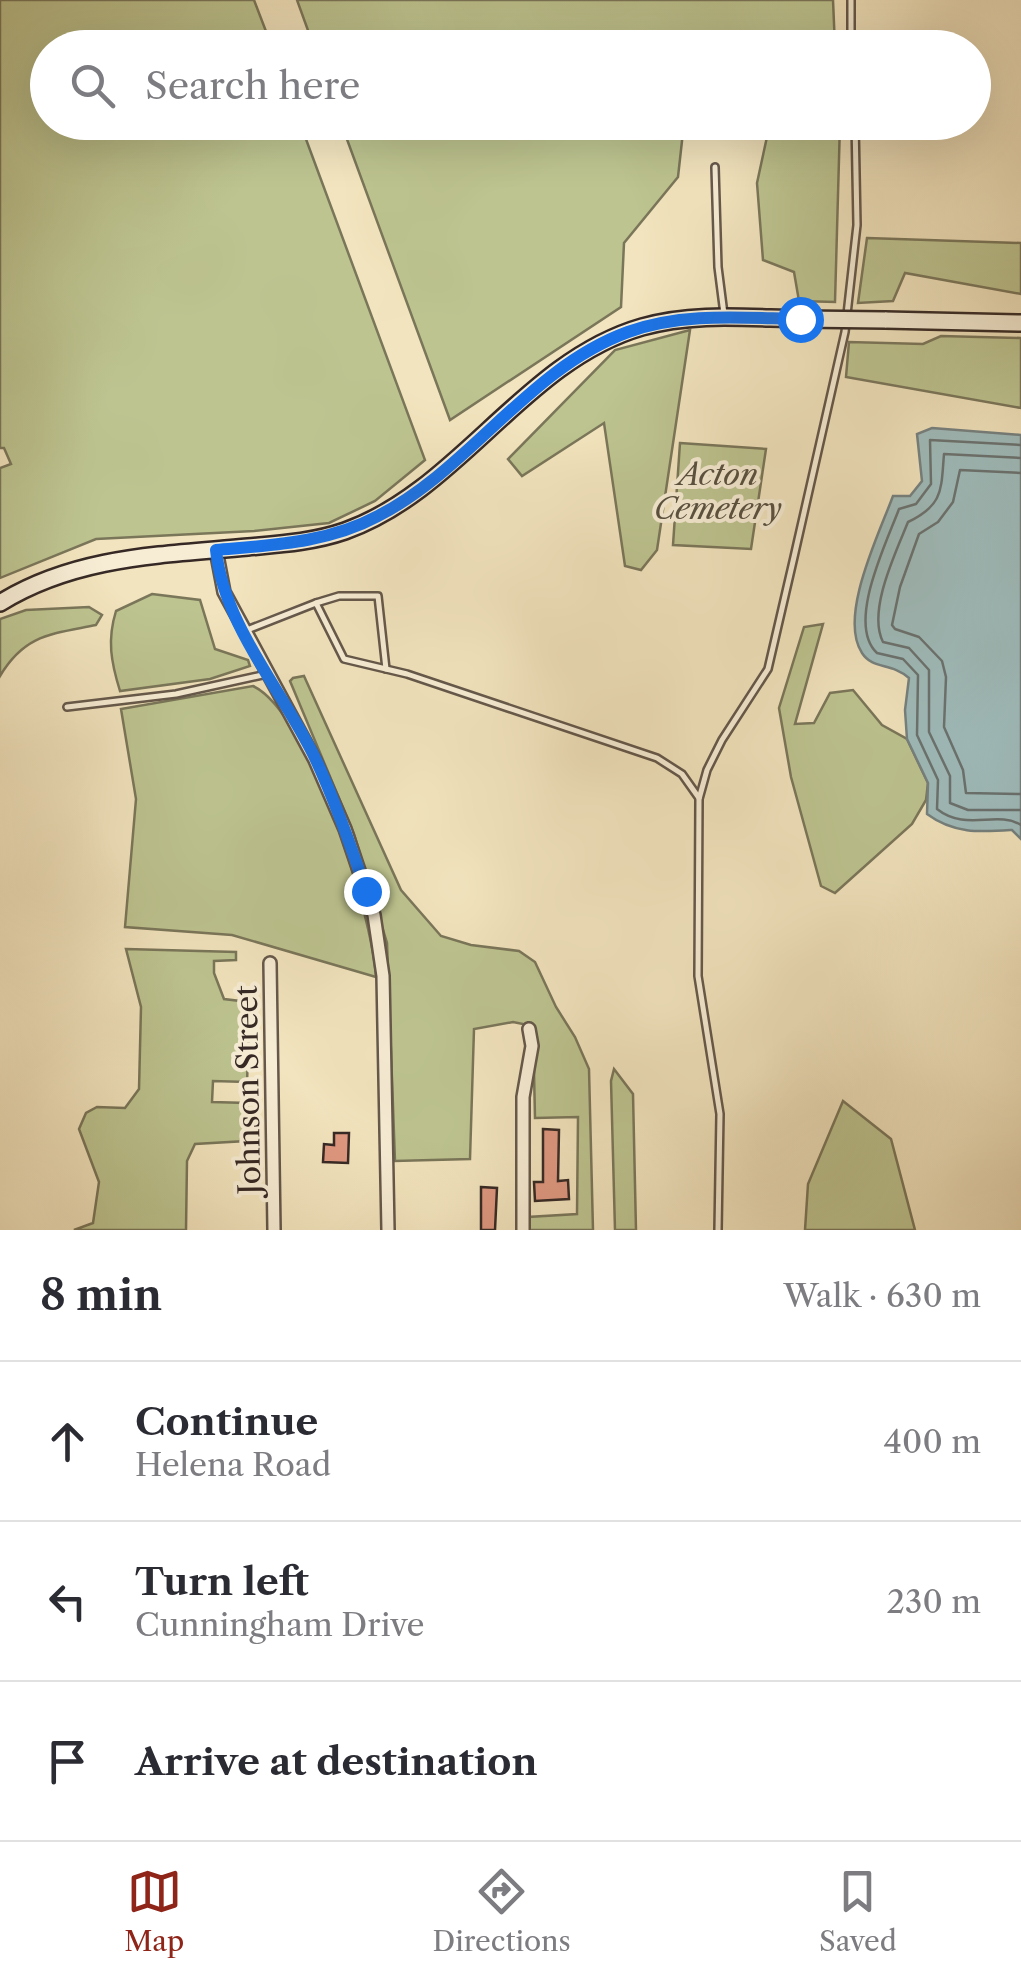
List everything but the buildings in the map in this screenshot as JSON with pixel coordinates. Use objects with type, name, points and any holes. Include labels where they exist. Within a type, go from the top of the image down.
[{"type":"main road","points":[[0,604],[43,580],[75,569],[134,557],[300,542],[364,524],[411,496],[556,374],[600,344],[665,322],[724,317],[1021,323]]},
{"type":"street","points":[[216,550],[224,592],[316,760],[338,810],[374,915],[383,976],[388,1230]]},
{"type":"street","name":"Johnson Street","points":[[270,964],[274,1230]]},
{"type":"street","points":[[523,1230],[523,1096],[532,1046],[529,1029]]},
{"type":"lane","points":[[851,0],[852,30]]},
{"type":"lane","points":[[718,1230],[720,1114],[698,976],[700,799],[707,770],[722,740],[768,669],[845,332],[857,226],[855,140]]},
{"type":"lane","points":[[715,167],[724,317]]},
{"type":"lane","points":[[244,632],[339,596],[378,596],[386,669]]},
{"type":"lane","points":[[316,603],[344,659],[386,669],[657,758],[682,774],[700,799]]},
{"type":"lane","points":[[67,707],[176,694],[267,674]]},
{"type":"green space","points":[[0,0],[254,0],[265,30],[30,30],[30,140],[306,140],[425,460],[375,501],[329,523],[96,539],[0,578],[0,468],[11,464],[4,448],[0,448]]},
{"type":"green space","points":[[297,0],[833,0],[834,30],[308,30]]},
{"type":"green space","points":[[348,140],[682,140],[678,177],[624,243],[621,307],[450,420]]},
{"type":"green space","points":[[766,140],[840,140],[835,302],[799,301],[794,272],[763,260],[757,183]]},
{"type":"green space","points":[[867,238],[1021,243],[1021,294],[905,273],[893,301],[858,303]]},
{"type":"green space","points":[[690,330],[657,550],[641,570],[625,566],[604,423],[522,476],[508,459],[615,350]]},
{"type":"green space","points":[[941,336],[1021,338],[1021,408],[846,377],[849,342],[923,344]]},
{"type":"green space","name":"Acton Cemetery","points":[[680,443],[766,449],[751,549],[673,545]]},
{"type":"green space","points":[[152,594],[200,600],[215,649],[248,660],[250,666],[210,679],[120,691],[111,651],[116,611]]},
{"type":"green space","points":[[89,607],[102,615],[96,625],[41,638],[19,652],[0,676],[0,619],[26,610]]},
{"type":"green space","points":[[823,624],[795,724],[814,723],[830,693],[853,690],[882,725],[907,739],[928,783],[926,800],[912,824],[835,893],[821,886],[791,777],[779,708],[804,627]]},
{"type":"green space","points":[[304,676],[401,890],[441,936],[471,945],[519,951],[535,962],[575,1037],[589,1069],[593,1230],[528,1230],[528,1217],[577,1214],[578,1117],[535,1118],[533,1026],[513,1022],[474,1029],[470,1159],[395,1161],[387,943],[354,834],[290,681]]},
{"type":"green space","points":[[253,686],[274,704],[296,734],[316,773],[350,864],[376,977],[232,935],[125,927],[136,799],[121,709]]},
{"type":"green space","points":[[126,949],[236,952],[236,960],[214,961],[214,973],[224,999],[240,1001],[249,1030],[247,1082],[213,1081],[212,1102],[248,1103],[246,1141],[195,1144],[187,1161],[186,1230],[74,1230],[93,1223],[99,1182],[79,1129],[86,1113],[97,1107],[125,1108],[139,1089],[141,1007]]},
{"type":"green space","points":[[614,1069],[633,1094],[636,1230],[615,1230],[611,1081]]},
{"type":"green space","points":[[843,1101],[891,1139],[915,1230],[805,1230],[808,1184]]},
{"type":"water","points":[[932,428],[1021,435],[1021,839],[1012,830],[957,828],[927,814],[928,783],[907,739],[909,678],[866,658],[856,637],[858,598],[871,553],[893,496],[910,496],[922,481],[917,434]]},
{"type":"route","points":[[366,891],[346,829],[316,760],[224,592],[216,550],[300,542],[380,516],[411,496],[556,374],[600,344],[623,334],[690,318],[800,319]]}]
